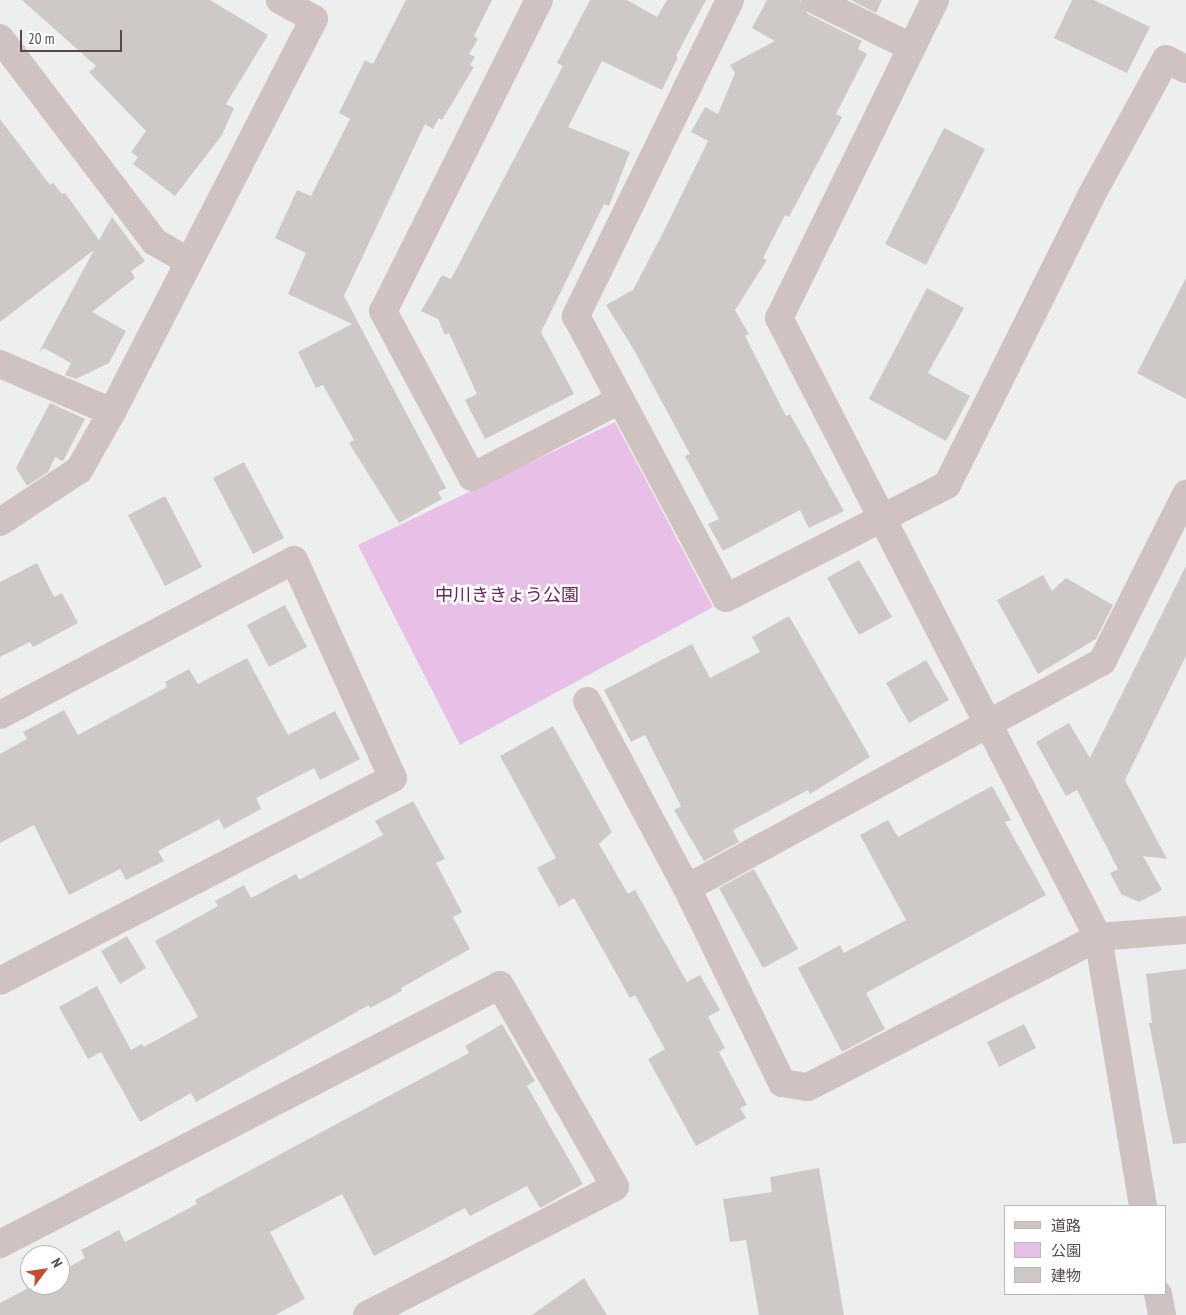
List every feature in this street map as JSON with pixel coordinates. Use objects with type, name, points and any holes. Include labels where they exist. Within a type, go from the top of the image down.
[{"type":"street","points":[[0,522],[79,470],[112,412],[314,19],[280,0]]},
{"type":"street","points":[[539,0],[383,311],[472,477],[620,400]]},
{"type":"street","points":[[730,0],[576,316],[726,598],[946,485],[1091,196],[1166,59],[1186,69]]},
{"type":"street","points":[[815,0],[911,46]]},
{"type":"street","points":[[935,0],[779,318],[990,724],[1098,937],[1143,1205]]},
{"type":"street","points":[[0,38],[156,242],[189,262]]},
{"type":"street","points":[[0,364],[112,412]]},
{"type":"street","points":[[687,888],[1102,662],[1186,494]]},
{"type":"street","points":[[0,715],[294,560],[393,778],[0,981]]},
{"type":"street","points":[[587,701],[687,888],[782,1083],[808,1087],[1098,937],[1186,930]]},
{"type":"street","points":[[0,1244],[500,986],[615,1187],[367,1315]]},
{"type":"street","points":[[1158,1295],[1162,1315]]},
{"type":"green space","name":"中川ききょう公園","points":[[615,422],[713,607],[460,745],[358,545]]},
{"type":"building","points":[[22,0],[210,0],[268,35],[226,104],[234,108],[222,135],[175,196],[133,164],[138,157],[131,152],[146,131],[89,72],[96,66]]},
{"type":"building","points":[[406,0],[492,0],[474,36],[478,39],[469,54],[475,57],[470,65],[474,67],[442,120],[439,118],[433,129],[425,124],[344,296],[446,488],[438,492],[442,499],[399,523],[349,443],[354,440],[323,385],[316,388],[298,352],[352,324],[288,294],[306,253],[275,238],[297,190],[311,196],[350,119],[339,113],[365,60],[373,64]]},
{"type":"building","points":[[590,0],[627,0],[657,17],[667,0],[706,0],[676,56],[678,57],[662,90],[602,61],[568,127],[630,152],[609,206],[604,204],[541,332],[574,394],[485,439],[465,400],[477,394],[449,333],[445,335],[438,319],[421,311],[442,275],[451,279],[563,66],[557,63]]},
{"type":"building","points":[[767,0],[800,0],[808,14],[862,41],[858,49],[867,54],[836,114],[842,117],[789,217],[785,215],[763,258],[767,260],[735,310],[749,334],[745,336],[786,416],[790,414],[844,511],[809,528],[800,510],[723,551],[708,524],[719,519],[685,456],[690,454],[634,350],[606,305],[633,290],[666,227],[708,141],[691,132],[705,107],[718,114],[735,73],[730,65],[775,41],[752,28]]},
{"type":"building","points":[[851,0],[882,0],[876,13]]},
{"type":"building","points":[[1072,0],[1094,0],[1150,27],[1127,73],[1054,38]]},
{"type":"building","points":[[0,119],[50,185],[53,183],[62,194],[65,193],[99,240],[112,217],[145,261],[131,271],[135,278],[92,312],[126,331],[109,363],[76,379],[65,375],[71,363],[44,348],[39,352],[94,250],[0,322]]},
{"type":"building","points":[[944,128],[985,149],[926,265],[885,244]]},
{"type":"building","points":[[1186,278],[1186,399],[1137,373]]},
{"type":"building","points":[[927,288],[964,308],[928,373],[970,396],[946,441],[869,399]]},
{"type":"building","points":[[50,403],[85,419],[63,461],[55,457],[48,472],[27,486],[16,468]]},
{"type":"building","points":[[244,462],[284,538],[253,554],[213,478]]},
{"type":"building","points":[[165,496],[202,567],[165,586],[128,515]]},
{"type":"building","points":[[859,560],[892,617],[859,635],[827,578]]},
{"type":"building","points":[[37,563],[54,597],[62,593],[78,623],[33,647],[30,642],[0,657],[0,582]]},
{"type":"building","points":[[1186,566],[1186,656],[1125,780],[1167,859],[1143,856],[1162,890],[1139,902],[1121,894],[1110,873],[1118,869],[1077,790],[1066,796],[1036,742],[1069,723],[1090,758]]},
{"type":"building","points":[[1043,575],[1052,591],[1066,578],[1113,605],[1096,639],[1038,674],[997,600]]},
{"type":"building","points":[[285,605],[307,647],[269,667],[247,625]]},
{"type":"building","points":[[789,616],[870,757],[810,794],[808,790],[733,830],[739,842],[704,861],[674,810],[681,806],[645,735],[631,742],[604,690],[692,644],[710,678],[760,652],[752,637]]},
{"type":"building","points":[[247,658],[288,735],[335,711],[360,759],[320,780],[314,768],[256,798],[261,809],[224,829],[219,819],[158,851],[164,861],[126,880],[120,869],[69,895],[34,825],[0,843],[0,754],[27,739],[23,732],[64,710],[78,735],[167,687],[165,682],[189,669],[198,684]]},
{"type":"building","points":[[926,660],[949,700],[909,723],[886,683]]},
{"type":"building","points":[[553,726],[612,832],[599,844],[628,894],[635,890],[687,982],[700,975],[720,1010],[708,1017],[725,1048],[719,1052],[747,1105],[740,1108],[746,1118],[696,1146],[648,1059],[665,1049],[635,995],[630,998],[574,898],[559,907],[537,868],[556,858],[500,756]]},
{"type":"building","points":[[992,786],[1011,820],[1005,822],[1046,895],[866,993],[885,1029],[842,1052],[798,968],[840,945],[844,953],[906,920],[860,835],[888,820],[898,837]]},
{"type":"building","points":[[413,801],[445,859],[436,863],[462,912],[453,917],[470,949],[401,988],[402,991],[370,1008],[369,1005],[196,1102],[191,1093],[140,1122],[101,1052],[88,1059],[59,1007],[97,986],[131,1050],[142,1044],[144,1047],[198,1017],[155,941],[218,906],[215,901],[244,885],[251,898],[296,874],[299,880],[383,835],[375,821]]},
{"type":"building","points":[[754,869],[798,949],[763,968],[719,888]]},
{"type":"building","points":[[127,936],[146,968],[120,984],[101,951]]},
{"type":"building","points":[[1186,969],[1186,1143],[1173,1144],[1149,1023],[1152,1023],[1146,974]]},
{"type":"building","points":[[502,1024],[535,1081],[527,1086],[583,1184],[540,1208],[527,1186],[470,1216],[465,1208],[374,1256],[342,1194],[270,1232],[305,1299],[275,1315],[0,1315],[0,1303],[20,1292],[20,1295],[70,1295],[70,1266],[85,1258],[81,1250],[119,1230],[125,1242],[197,1204],[195,1200],[469,1053],[465,1046]]},
{"type":"building","points":[[1024,1024],[1036,1048],[999,1067],[987,1042]]},
{"type":"building","points":[[819,1168],[844,1315],[759,1315],[746,1240],[730,1242],[723,1199],[772,1192],[770,1177]]},
{"type":"building","points":[[584,1278],[607,1315],[532,1315]]}]
